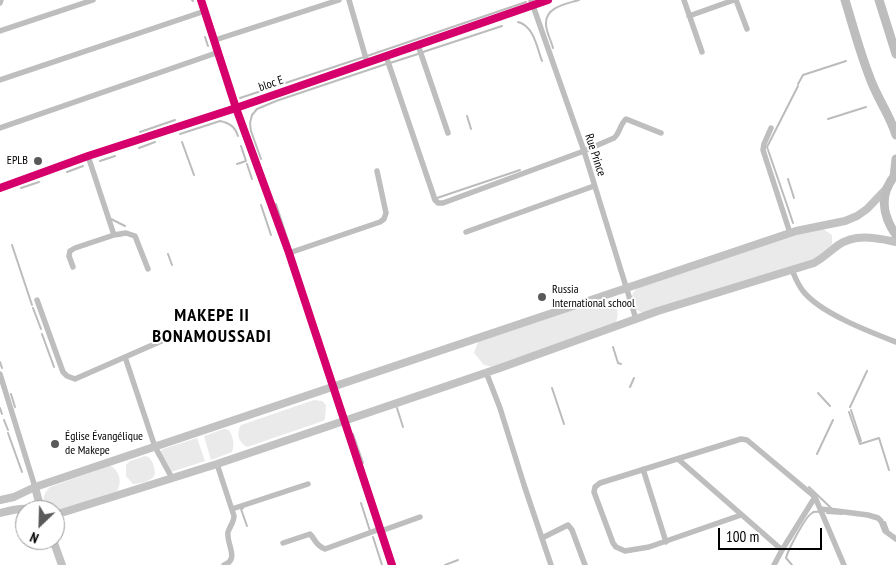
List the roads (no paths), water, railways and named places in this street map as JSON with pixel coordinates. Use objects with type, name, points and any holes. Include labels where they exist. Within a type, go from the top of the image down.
[{"type":"main road","points":[[845,0],[870,79],[896,135]]},
{"type":"main road","points":[[879,0],[896,54]]},
{"type":"main road","points":[[0,500],[14,497],[35,487],[790,233],[845,221],[867,209],[888,187],[895,175],[896,159]]},
{"type":"main road","points":[[888,187],[885,199],[885,212],[889,225],[896,235]]},
{"type":"main road","points":[[65,512],[217,464],[486,372],[636,318],[814,263],[838,246],[855,239],[864,237],[896,242]]},
{"type":"main road","points":[[35,487],[38,500]]},
{"type":"main road","points":[[0,513],[15,509]]},
{"type":"main road","points":[[56,550],[62,565]]},
{"type":"street","points":[[0,31],[93,0]]},
{"type":"street","points":[[201,0],[392,565]]},
{"type":"street","points":[[215,40],[339,0]]},
{"type":"street","points":[[348,0],[367,62]]},
{"type":"street","name":"bloc E","points":[[0,188],[88,156],[236,108],[418,45],[531,3],[548,0]]},
{"type":"street","points":[[684,0],[702,52]]},
{"type":"street","points":[[690,16],[735,0],[747,29]]},
{"type":"street","name":"Rue Prince","points":[[531,3],[584,151],[636,318]]},
{"type":"street","points":[[0,80],[205,11]]},
{"type":"street","points":[[418,45],[448,133]]},
{"type":"street","points":[[0,128],[219,52]]},
{"type":"street","points":[[386,56],[435,200],[438,203],[443,203],[584,151],[614,138],[618,135],[623,122],[626,120],[661,133]]},
{"type":"street","points":[[771,128],[763,150],[790,233]]},
{"type":"street","points":[[88,156],[114,235]]},
{"type":"street","points":[[288,253],[384,219],[386,213],[377,171]]},
{"type":"street","points":[[466,232],[594,186]]},
{"type":"street","points":[[73,266],[69,256],[70,251],[114,235],[126,233],[135,236],[148,269]]},
{"type":"street","points":[[792,270],[803,292],[818,304],[839,317],[896,342]]},
{"type":"street","points":[[37,300],[63,372],[75,379],[182,332]]},
{"type":"street","points":[[125,357],[155,447],[172,478]]},
{"type":"street","points":[[486,372],[500,408],[524,488],[552,565]]},
{"type":"street","points":[[0,374],[35,487]]},
{"type":"street","points":[[741,515],[666,542],[625,551],[613,544],[594,492],[595,486],[741,439],[747,440],[816,497],[844,565]]},
{"type":"street","points":[[678,459],[782,550]]},
{"type":"street","points":[[217,464],[234,519],[228,533],[232,555],[231,560],[224,565]]},
{"type":"street","points":[[643,469],[666,542]]},
{"type":"street","points":[[232,509],[308,484]]},
{"type":"street","points":[[774,565],[816,497]]},
{"type":"street","points":[[821,510],[868,515],[878,518],[885,531],[896,538]]},
{"type":"street","points":[[283,543],[310,534],[314,542],[324,549],[420,517]]},
{"type":"street","points":[[542,538],[568,525],[572,530],[585,565]]},
{"type":"waterway","points":[[553,48],[546,27],[549,14],[557,7],[579,0]]},
{"type":"waterway","points":[[367,56],[526,2]]},
{"type":"waterway","points":[[518,22],[528,28],[542,61]]},
{"type":"waterway","points":[[423,52],[502,26]]},
{"type":"waterway","points":[[205,37],[208,46]]},
{"type":"waterway","points":[[390,63],[418,54]]},
{"type":"waterway","points":[[240,98],[364,57]]},
{"type":"waterway","points":[[798,84],[803,75],[846,61]]},
{"type":"waterway","points":[[261,159],[250,123],[252,115],[257,109],[386,64]]},
{"type":"waterway","points":[[787,205],[767,147],[798,86]]},
{"type":"waterway","points":[[828,119],[866,107]]},
{"type":"waterway","points":[[467,116],[471,129]]},
{"type":"waterway","points":[[140,132],[175,120]]},
{"type":"waterway","points":[[180,134],[220,121],[232,126],[238,136]]},
{"type":"waterway","points":[[139,148],[155,142]]},
{"type":"waterway","points":[[182,142],[194,175]]},
{"type":"waterway","points":[[237,164],[246,161],[241,146]]},
{"type":"waterway","points":[[100,161],[115,156]]},
{"type":"waterway","points":[[247,164],[252,179]]},
{"type":"waterway","points":[[67,172],[83,166]]},
{"type":"waterway","points":[[437,198],[520,170]]},
{"type":"waterway","points":[[788,179],[794,198]]},
{"type":"waterway","points":[[21,188],[39,182]]},
{"type":"waterway","points":[[276,204],[290,247]]},
{"type":"waterway","points":[[261,205],[271,235]]},
{"type":"waterway","points":[[787,205],[793,223]]},
{"type":"waterway","points":[[111,219],[125,226]]},
{"type":"waterway","points":[[12,245],[32,305]]},
{"type":"waterway","points":[[168,254],[172,265]]},
{"type":"waterway","points":[[33,308],[41,329]]},
{"type":"waterway","points":[[42,334],[54,367]]},
{"type":"waterway","points":[[613,347],[618,363],[621,364]]},
{"type":"waterway","points":[[0,362],[2,368]]},
{"type":"waterway","points":[[850,407],[867,371]]},
{"type":"waterway","points":[[630,387],[634,378]]},
{"type":"waterway","points":[[552,388],[564,424]]},
{"type":"waterway","points":[[818,393],[830,406]]},
{"type":"waterway","points":[[11,394],[15,407]]},
{"type":"waterway","points":[[0,408],[2,414]]},
{"type":"waterway","points":[[397,408],[403,427]]},
{"type":"waterway","points":[[851,410],[861,441]]},
{"type":"waterway","points":[[849,412],[860,444],[879,438],[889,470]]},
{"type":"waterway","points":[[4,420],[8,430]]},
{"type":"waterway","points":[[817,454],[833,420]]},
{"type":"waterway","points":[[8,433],[22,472]]},
{"type":"waterway","points":[[353,434],[363,463]]},
{"type":"waterway","points":[[809,487],[831,508]]},
{"type":"waterway","points":[[361,503],[370,531]]},
{"type":"waterway","points":[[243,508],[241,509],[247,526]]},
{"type":"waterway","points":[[792,565],[786,558],[793,541],[809,516],[814,512],[819,512]]},
{"type":"waterway","points":[[827,513],[842,514]]},
{"type":"waterway","points":[[885,522],[888,530]]},
{"type":"waterway","points":[[373,537],[382,565]]},
{"type":"waterway","points":[[445,565],[458,560]]},
{"type":"place","name":"EPLB","points":[[38,161]]},
{"type":"place","name":"Russia International school","points":[[542,297]]},
{"type":"place","name":"Église Évangélique de Makepe","points":[[55,444]]},
{"type":"district","name":"MAKEPE II BONAMOUSSADI","points":[[212,326]]}]
